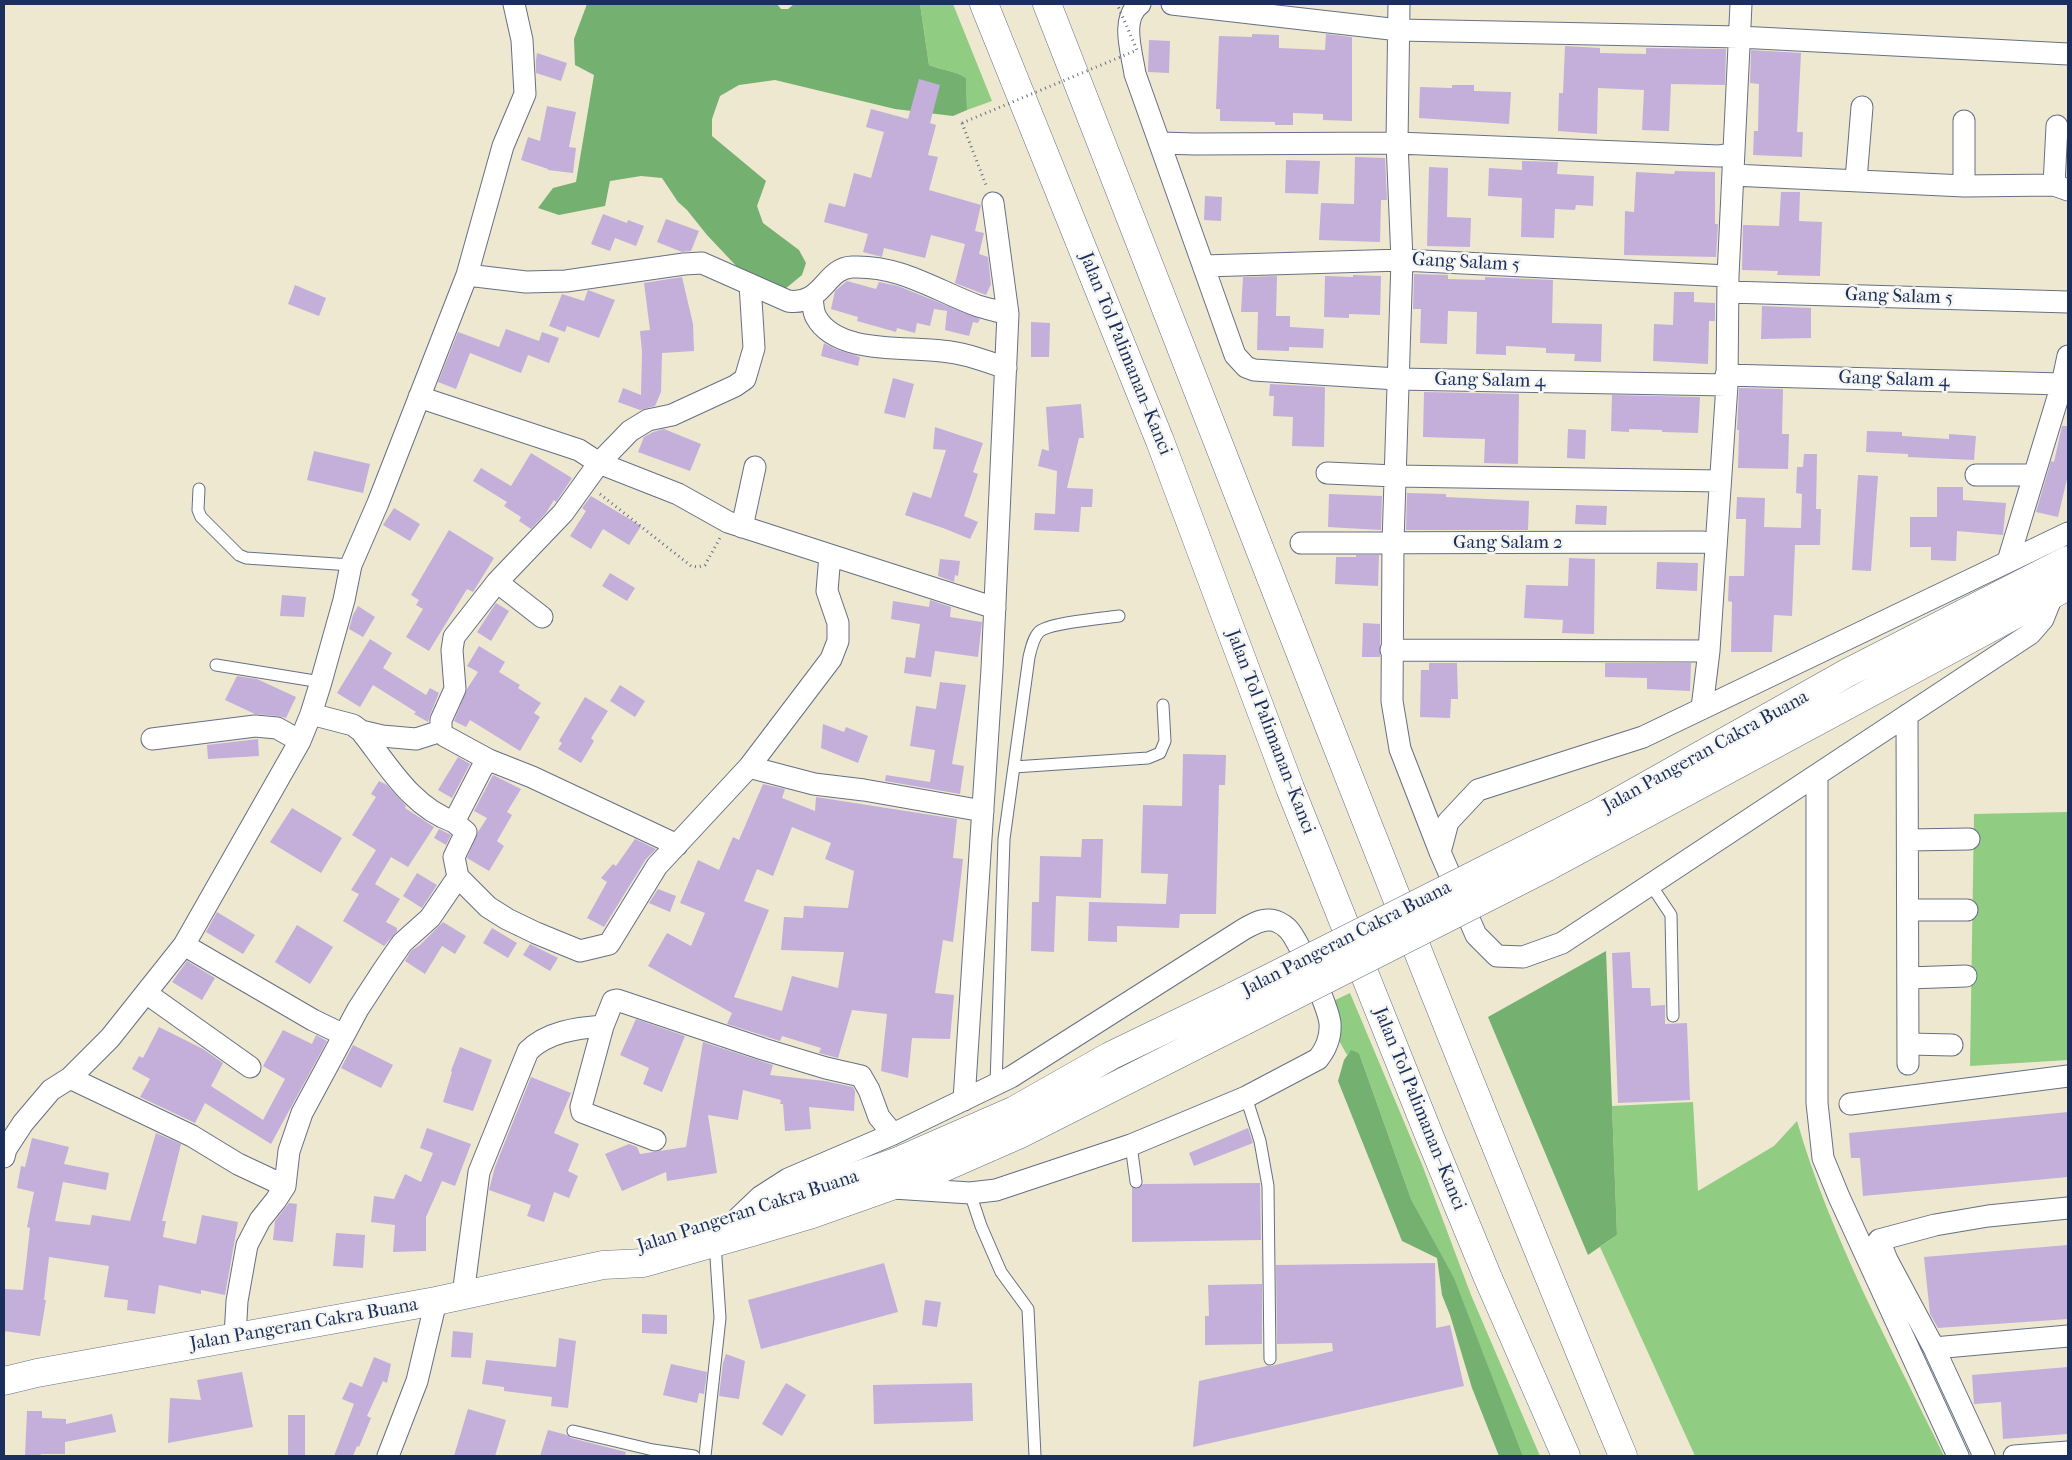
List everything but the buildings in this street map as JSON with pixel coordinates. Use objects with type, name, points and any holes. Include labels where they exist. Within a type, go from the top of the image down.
[{"type":"main road","name":"Jalan Tol Palimanan–Kanci","points":[[984,4],[1160,442],[1290,788],[1431,1140],[1488,1278],[1566,1456]]},
{"type":"main road","points":[[1047,4],[1537,1248],[1623,1456]]},
{"type":"main road","name":"Jalan Pangeran Cakra Buana","points":[[1541,856],[1600,812],[1847,673],[2068,560]]},
{"type":"main road","name":"Jalan Pangeran Cakra Buana","points":[[4,1382],[37,1373],[436,1301],[603,1265],[643,1263],[812,1214],[945,1167],[1018,1135],[1239,1008],[2061,590]]},
{"type":"main road","name":"Jalan Pangeran Cakra Buana","points":[[603,1265],[645,1242],[738,1218],[896,1162],[1015,1110],[1110,1056],[1239,1008]]},
{"type":"street","points":[[4,1158],[13,1121],[51,1090],[70,1078],[110,1038],[184,945],[300,741],[321,682],[344,600],[351,565],[378,503],[467,276],[502,146],[524,94],[522,40],[514,4]]},
{"type":"street","points":[[1140,4],[1131,14],[1129,28],[1135,74],[1204,266]]},
{"type":"street","points":[[1172,4],[1399,30],[1739,37],[2068,54]]},
{"type":"street","points":[[1399,4],[1397,143],[1402,260],[1393,543],[1392,701],[1400,749],[1440,852],[1476,935],[1497,956],[1523,957],[1562,943],[2030,634],[2061,590]]},
{"type":"street","points":[[1702,708],[1710,651],[1715,544],[1727,380],[1728,284],[1741,4]]},
{"type":"street","points":[[1856,180],[1862,107]]},
{"type":"street","points":[[1964,121],[1964,186]]},
{"type":"street","points":[[1160,143],[1397,143],[1719,156],[1733,165],[1856,180],[1964,186],[2061,187],[2057,126]]},
{"type":"street","points":[[964,1100],[983,812],[1008,314],[993,203]]},
{"type":"street","name":"Gang Salam 5","points":[[1204,266],[1402,260],[1728,284],[2068,302]]},
{"type":"street","points":[[467,276],[526,282],[566,281],[702,263],[788,301],[795,302],[812,298],[840,270],[851,267],[906,274],[978,306],[1008,314]]},
{"type":"street","name":"Gang Salam 4","points":[[1204,266],[1235,356],[1246,367],[1254,370],[1397,379],[2062,384]]},
{"type":"street","points":[[677,845],[532,777],[489,760],[445,736],[441,730],[441,720],[455,689],[452,650],[454,637],[498,582],[563,513],[598,462],[630,431],[648,420],[672,415],[735,386],[745,379],[754,348],[750,284]]},
{"type":"street","points":[[812,298],[815,316],[828,331],[848,339],[876,347],[962,353],[1006,368]]},
{"type":"street","points":[[2008,561],[2062,384],[2068,356]]},
{"type":"street","points":[[419,397],[579,450],[598,462],[678,494],[735,525],[994,608]]},
{"type":"street","points":[[735,525],[755,467]]},
{"type":"street","points":[[1327,473],[1395,476],[1720,481]]},
{"type":"street","points":[[1976,474],[2033,475]]},
{"type":"street","points":[[1440,852],[1448,822],[1478,790],[1643,736],[2068,533]]},
{"type":"street","name":"Gang Salam 2","points":[[1301,542],[1703,542],[1715,544]]},
{"type":"street","points":[[361,730],[402,784],[416,799],[437,814],[454,822],[466,832],[454,857],[458,877],[488,907],[507,920],[580,951],[609,944],[657,866],[749,767],[831,659],[838,641],[838,623],[827,591],[830,555]]},
{"type":"street","points":[[498,582],[542,617]]},
{"type":"street","points":[[1391,650],[1710,651]]},
{"type":"street","points":[[311,714],[353,725],[361,730],[382,736],[416,739],[441,730]]},
{"type":"street","points":[[1907,715],[1908,1054],[1952,1045]]},
{"type":"street","points":[[152,739],[255,726],[277,728],[300,741]]},
{"type":"street","points":[[454,822],[482,768],[489,760]]},
{"type":"street","points":[[749,767],[814,784],[864,790],[983,812]]},
{"type":"street","points":[[1817,775],[1817,1103],[1823,1158],[1838,1197],[1958,1456]]},
{"type":"street","points":[[1908,840],[1969,839]]},
{"type":"street","points":[[235,1337],[237,1301],[247,1245],[260,1220],[285,1186],[289,1151],[302,1114],[358,1009],[384,969],[402,943],[430,918],[458,877]]},
{"type":"street","points":[[1908,910],[1967,910]]},
{"type":"street","points":[[738,1218],[760,1197],[788,1179],[893,1134],[1011,1077],[1244,929],[1262,921],[1270,920],[1283,924],[1294,937],[1327,1010],[1330,1024],[1325,1050],[1318,1059],[1248,1104],[1132,1153],[996,1190],[970,1193],[886,1188]]},
{"type":"street","points":[[184,945],[313,1020],[344,1035]]},
{"type":"street","points":[[1908,978],[1966,976]]},
{"type":"street","points":[[146,993],[250,1067]]},
{"type":"street","points":[[655,1140],[582,1112],[582,1100],[603,1026],[613,1001],[617,1000],[763,1049],[826,1068],[861,1076],[869,1090],[879,1117],[893,1134]]},
{"type":"street","points":[[464,1295],[479,1172],[528,1051],[538,1040],[556,1034],[603,1026]]},
{"type":"street","points":[[1850,1104],[2068,1076]]},
{"type":"street","points":[[70,1078],[192,1136],[238,1164],[285,1186]]},
{"type":"street","points":[[1984,1456],[1934,1348],[1887,1260],[1879,1240],[1934,1225],[1988,1216],[2068,1208]]},
{"type":"street","points":[[388,1456],[417,1382],[436,1301]]},
{"type":"street","points":[[1934,1348],[2068,1336]]},
{"type":"street","points":[[2014,1456],[2068,1452]]},
{"type":"lane","points":[[199,489],[198,510],[201,517],[239,556],[351,565]]},
{"type":"lane","points":[[996,1084],[1004,839],[1029,658],[1039,631],[1050,626],[1119,616]]},
{"type":"lane","points":[[216,665],[321,682]]},
{"type":"lane","points":[[1014,767],[1148,758],[1160,753],[1164,741],[1163,705]]},
{"type":"lane","points":[[1651,885],[1671,915],[1673,1016]]},
{"type":"lane","points":[[1248,1104],[1260,1141],[1268,1186],[1270,1359]]},
{"type":"lane","points":[[1132,1153],[1136,1180]]},
{"type":"lane","points":[[970,1193],[981,1226],[1002,1272],[1028,1309],[1035,1456]]},
{"type":"lane","points":[[705,1456],[720,1318],[715,1243]]},
{"type":"lane","points":[[573,1431],[653,1450],[694,1456]]},
{"type":"path","points":[[993,203],[962,123],[1138,50],[1117,4]]},
{"type":"path","points":[[584,482],[691,566],[705,565],[735,525]]},
{"type":"green space","points":[[587,4],[777,4],[781,9],[788,9],[794,4],[920,4],[929,65],[966,78],[967,110],[953,116],[895,109],[775,80],[739,85],[720,96],[712,119],[712,136],[766,181],[757,206],[763,223],[799,250],[806,263],[802,275],[785,289],[741,271],[678,202],[662,178],[641,176],[610,181],[605,206],[559,215],[538,208],[553,188],[576,182],[594,75],[575,65],[574,39]]},
{"type":"green space","points":[[920,4],[953,4],[992,101],[967,110],[966,78],[929,65]]},
{"type":"green space","points":[[2068,812],[2068,1060],[1970,1066],[1974,814]]},
{"type":"green space","points":[[1606,951],[1617,1235],[1588,1255],[1488,1017]]},
{"type":"green space","points":[[1350,993],[1423,1167],[1471,1295],[1540,1456],[1523,1456],[1454,1279],[1411,1199],[1359,1053],[1351,1051],[1347,1055],[1337,1037],[1329,1003]]},
{"type":"green space","points":[[1351,1050],[1359,1053],[1411,1199],[1454,1278],[1523,1456],[1499,1456],[1472,1388],[1442,1295],[1437,1258],[1402,1241],[1338,1081],[1344,1060]]},
{"type":"green space","points":[[1693,1102],[1698,1191],[1774,1146],[1797,1121],[1811,1165],[1844,1250],[1944,1456],[1695,1456],[1600,1247],[1617,1235],[1612,1106]]}]
